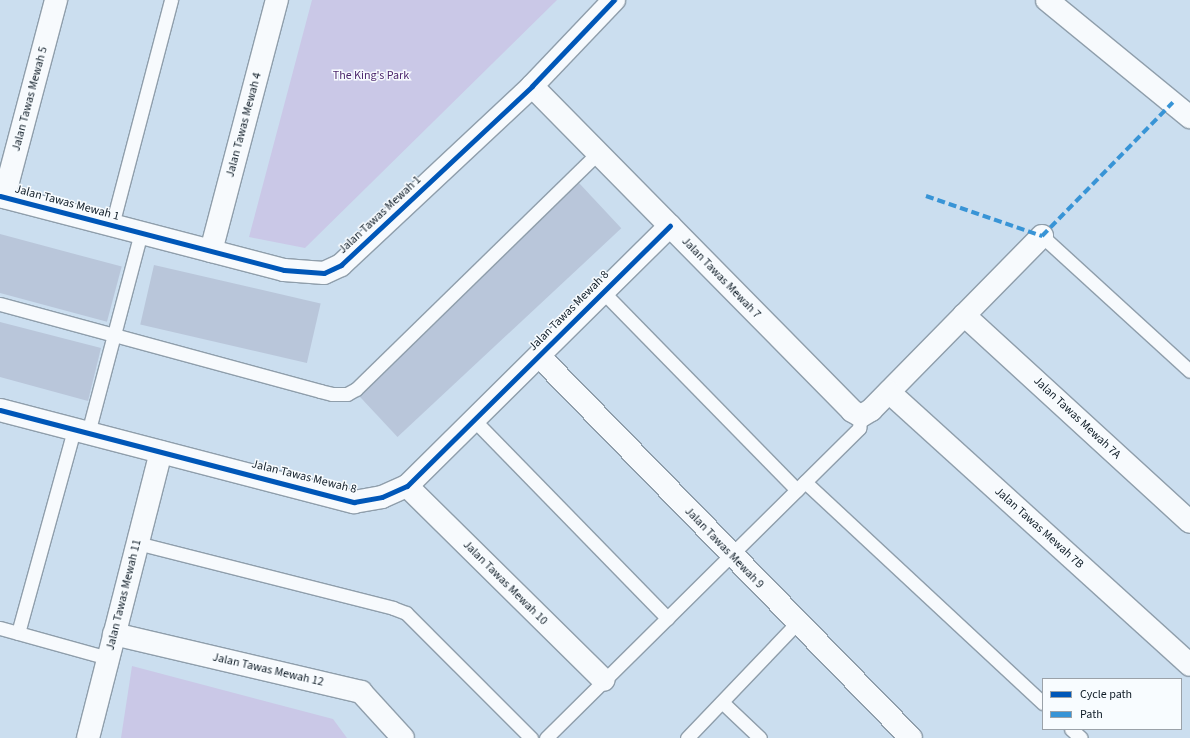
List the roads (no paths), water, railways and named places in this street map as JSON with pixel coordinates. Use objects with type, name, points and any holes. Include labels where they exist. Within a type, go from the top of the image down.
[{"type":"street","name":"Jalan Tawas Mewah 5","points":[[2,196],[56,0]]},
{"type":"street","name":"Jalan Tawas Mewah 4","points":[[211,251],[277,0]]},
{"type":"street","name":"Jalan Tawas Mewah 1","points":[[2,196],[284,270],[324,273],[341,265],[532,86],[614,0]]},
{"type":"street","points":[[1048,0],[1190,117]]},
{"type":"street","name":"Jalan Tawas Mewah 7","points":[[532,86],[852,411],[861,416]]},
{"type":"street","name":"Jalan Tawas Mewah 8","points":[[0,410],[354,502],[382,497],[407,486],[670,226]]},
{"type":"street","points":[[861,416],[871,410],[1042,236]]},
{"type":"street","name":"Jalan Tawas Mewah 7A","points":[[964,315],[1190,522]]},
{"type":"street","name":"Jalan Tawas Mewah 9","points":[[539,356],[797,623],[911,738]]},
{"type":"street","name":"Jalan Tawas Mewah 7B","points":[[888,392],[1190,665]]},
{"type":"street","name":"Jalan Tawas Mewah 11","points":[[88,738],[161,452]]},
{"type":"street","name":"Jalan Tawas Mewah 10","points":[[407,486],[604,680]]},
{"type":"street","name":"Jalan Tawas Mewah 12","points":[[114,634],[361,692],[403,738]]},
{"type":"lane","points":[[112,225],[171,0]]},
{"type":"lane","points":[[0,304],[332,394],[352,393],[598,153]]},
{"type":"lane","points":[[18,633],[81,431],[114,334],[141,232]]},
{"type":"lane","points":[[1042,236],[1190,371]]},
{"type":"lane","points":[[603,292],[801,486],[1042,702]]},
{"type":"lane","points":[[546,738],[859,428],[861,416]]},
{"type":"lane","points":[[474,420],[667,618]]},
{"type":"lane","points":[[138,543],[393,608],[406,613],[531,738]]},
{"type":"lane","points":[[687,738],[797,623]]},
{"type":"lane","points":[[0,628],[108,658]]},
{"type":"lane","points":[[722,702],[760,738]]},
{"type":"lane","points":[[1072,730],[1081,738]]},
{"type":"park label","name":"The King's Park","points":[[371,76]]}]
